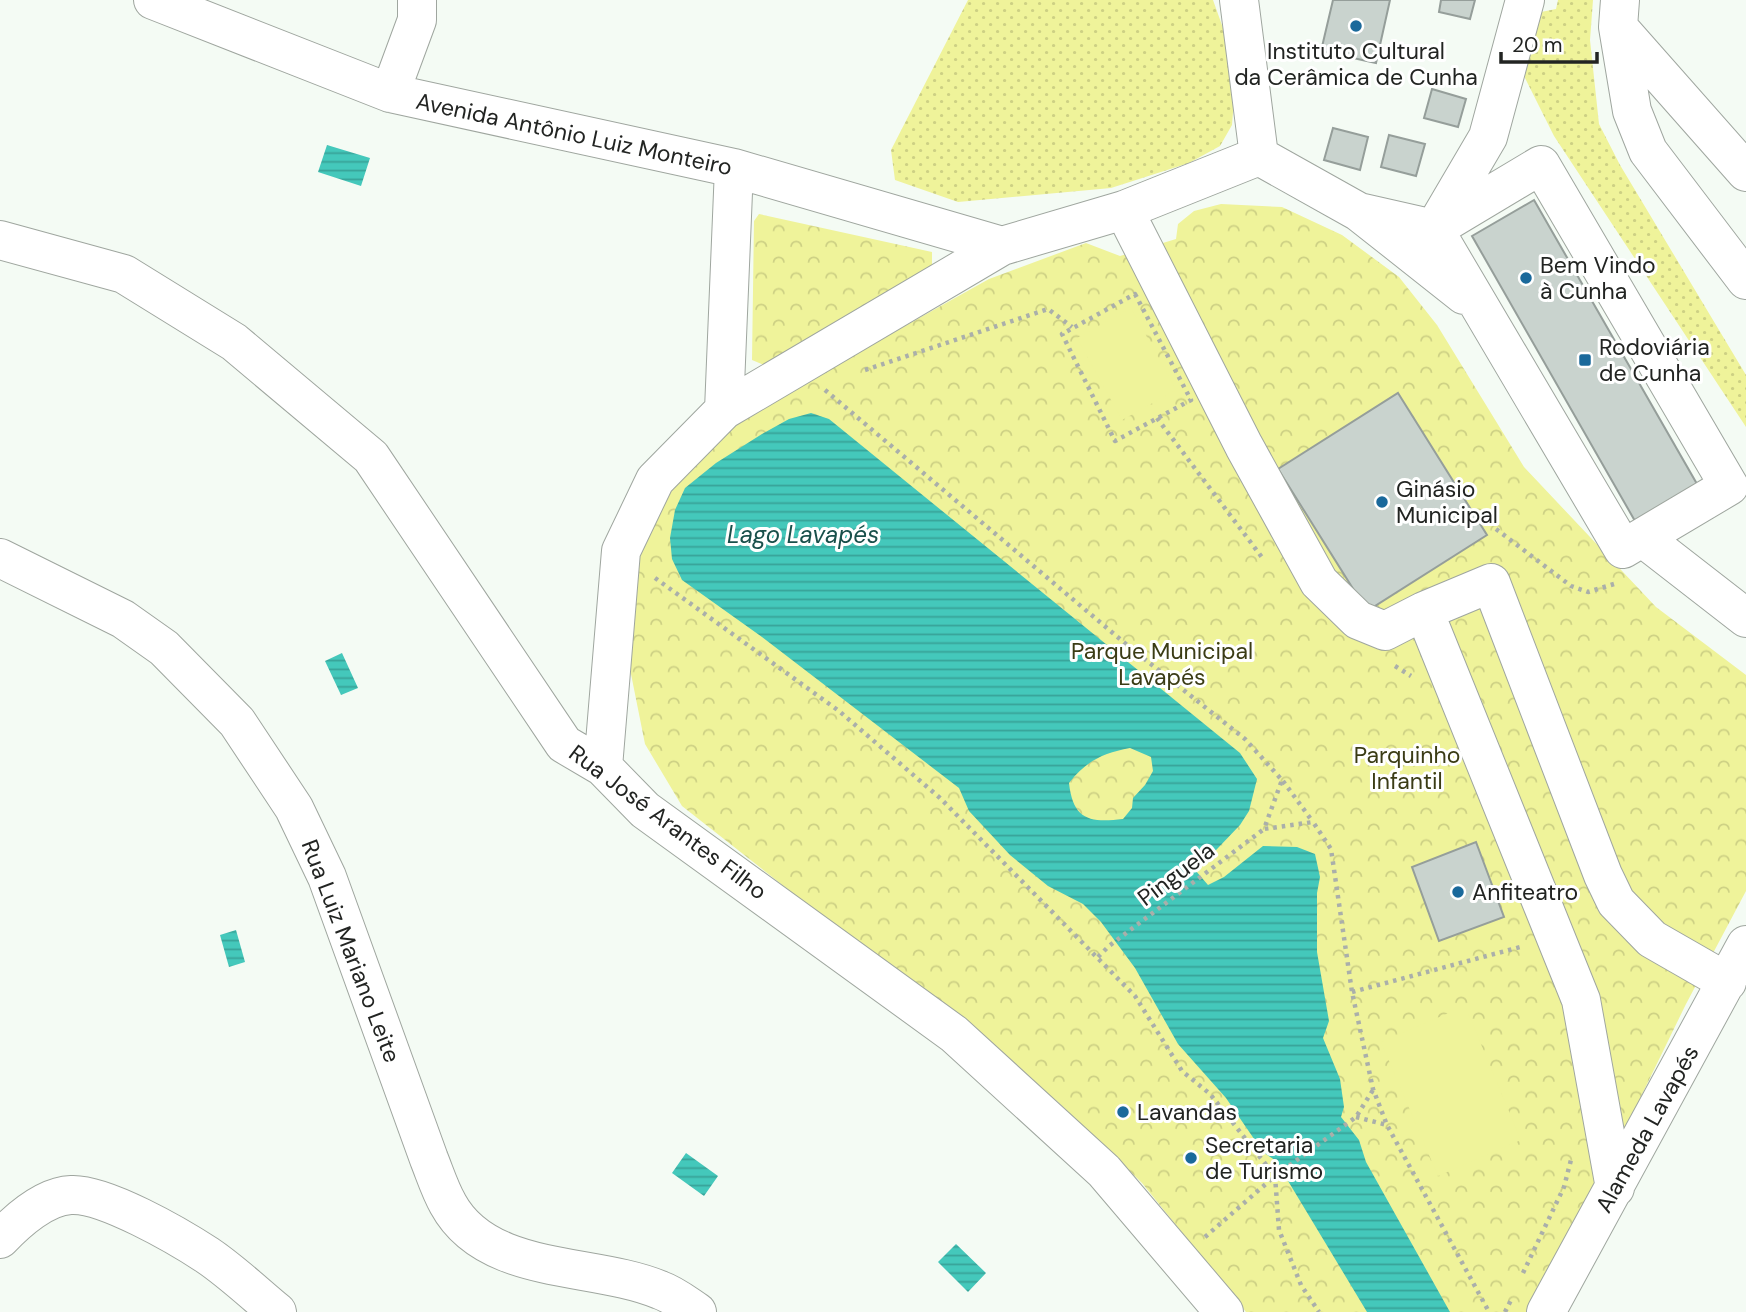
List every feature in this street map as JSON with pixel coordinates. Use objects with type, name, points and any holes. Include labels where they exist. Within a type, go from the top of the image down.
[{"type":"street","name":"Avenida Antônio Luiz Monteiro","points":[[153,0],[390,93],[734,168],[1002,246]]},
{"type":"street","points":[[390,93],[417,20],[417,0]]},
{"type":"street","points":[[1239,0],[1259,156]]},
{"type":"street","points":[[1434,229],[1488,137],[1525,0]]},
{"type":"street","points":[[1619,13],[1746,172]]},
{"type":"street","points":[[1619,13],[1632,111],[1648,151],[1746,280]]},
{"type":"street","points":[[603,767],[621,551],[655,480],[724,410],[1002,246],[1124,210],[1259,156]]},
{"type":"street","points":[[1259,156],[1359,212],[1482,310]]},
{"type":"street","points":[[1359,212],[1434,229],[1541,165],[1738,489],[1623,550],[1434,229]]},
{"type":"street","points":[[724,410],[734,168]]},
{"type":"street","points":[[1124,210],[1244,446],[1319,582],[1357,620],[1385,631],[1424,611],[1491,583],[1603,875],[1616,902],[1652,939],[1727,982]]},
{"type":"street","name":"Rua José Arantes Filho","points":[[0,240],[124,274],[234,342],[371,457],[564,744],[603,767],[645,810],[954,1034],[1104,1171],[1224,1312]]},
{"type":"street","points":[[1643,538],[1746,618]]},
{"type":"street","name":"Rua Luiz Mariano Leite","points":[[0,558],[124,619],[164,648],[237,722],[253,744],[294,808],[327,877],[429,1159],[448,1205],[466,1225],[487,1244],[516,1256],[659,1289],[697,1312]]},
{"type":"street","points":[[1424,611],[1581,1000],[1615,1188]]},
{"type":"street","name":"Alameda Lavapés","points":[[1546,1312],[1746,945]]},
{"type":"street","points":[[0,1239],[15,1224],[46,1203],[70,1195],[96,1198],[151,1224],[208,1256],[277,1312]]},
{"type":"path","points":[[1135,294],[1191,400],[1157,418],[1115,441],[1062,334],[1135,294]]},
{"type":"path","points":[[858,373],[1048,309],[1072,327]]},
{"type":"path","points":[[832,381],[819,385],[1127,645],[1245,739],[1282,780],[1313,822],[1331,849],[1352,992],[1373,1089],[1387,1125],[1489,1312]]},
{"type":"path","points":[[1157,418],[1268,565]]},
{"type":"path","points":[[1496,529],[1571,586],[1588,592],[1622,582]]},
{"type":"path","points":[[652,568],[656,580],[839,711],[940,798],[1135,996],[1182,1071],[1210,1094],[1275,1176],[1279,1230],[1301,1284],[1319,1312]]},
{"type":"path","points":[[1386,660],[1417,682]]},
{"type":"path","points":[[1282,780],[1264,829],[1313,822]]},
{"type":"path","name":"Pinguela","points":[[1098,957],[1264,829]]},
{"type":"path","points":[[1352,992],[1532,944]]},
{"type":"path","points":[[1180,1258],[1275,1176],[1356,1118],[1373,1089]]},
{"type":"path","points":[[1356,1118],[1387,1125]]},
{"type":"path","points":[[1523,1275],[1564,1187],[1574,1147]]},
{"type":"path","points":[[1506,1312],[1511,1300]]},
{"type":"green space","points":[[968,0],[1213,0],[1228,42],[1234,99],[1232,125],[1220,146],[1189,163],[1111,188],[958,202],[895,180],[891,150]]},
{"type":"green space","points":[[1558,0],[1593,0],[1590,40],[1599,124],[1620,165],[1746,375],[1746,427],[1554,136],[1522,72],[1531,14],[1556,9]]},
{"type":"green space","name":"Parque Municipal Lavapés","points":[[1221,204],[1282,207],[1342,235],[1399,277],[1437,325],[1524,467],[1656,607],[1746,675],[1746,891],[1686,1004],[1594,1193],[1527,1312],[1246,1312],[1142,1183],[1058,1102],[682,806],[645,744],[626,649],[633,554],[655,511],[713,433],[989,279],[1086,243],[1120,256],[1176,239],[1178,224],[1194,211]]},
{"type":"green space","points":[[759,214],[932,252],[932,266],[764,365],[752,360],[754,221]]},
{"type":"green space","points":[[1131,308],[1176,390],[1122,420],[1077,338]]},
{"type":"green space","points":[[1465,1006],[1521,1140],[1438,1176],[1381,1042]]},
{"type":"water","points":[[327,145],[370,158],[361,186],[318,172]]},
{"type":"water","name":"Lago Lavapés","points":[[811,413],[829,419],[1240,753],[1257,779],[1249,811],[1240,825],[1196,871],[1208,885],[1224,877],[1263,846],[1297,847],[1315,854],[1320,877],[1317,893],[1317,952],[1329,1021],[1323,1038],[1340,1079],[1344,1107],[1341,1117],[1359,1140],[1366,1162],[1450,1312],[1367,1312],[1276,1161],[1263,1152],[1226,1098],[1178,1044],[1135,968],[1101,922],[1083,904],[1048,886],[1010,855],[969,811],[959,788],[762,637],[682,580],[672,559],[670,538],[675,510],[685,488],[716,463],[789,419]],"holes":[[[1130,748],[1151,757],[1153,771],[1133,798],[1132,808],[1123,819],[1092,819],[1079,812],[1074,805],[1069,783],[1075,775],[1103,755]]]},
{"type":"water","points":[[342,653],[358,688],[341,695],[325,661]]},
{"type":"water","points":[[236,930],[245,962],[229,967],[220,935]]},
{"type":"water","points":[[686,1153],[718,1176],[704,1196],[672,1173]]},
{"type":"water","points":[[956,1244],[986,1273],[968,1292],[938,1262]]},
{"type":"building","name":"Instituto Cultural da Cerâmica de Cunha","points":[[1333,0],[1390,0],[1376,63],[1321,51]]},
{"type":"building","name":"Instituto Cultural da Cerâmica de Cunha","points":[[1441,0],[1475,0],[1470,19],[1439,12]]},
{"type":"building","name":"Instituto Cultural da Cerâmica de Cunha","points":[[1432,89],[1466,99],[1458,127],[1424,118]]},
{"type":"building","name":"Instituto Cultural da Cerâmica de Cunha","points":[[1333,128],[1368,137],[1360,170],[1324,160]]},
{"type":"building","name":"Instituto Cultural da Cerâmica de Cunha","points":[[1389,135],[1425,144],[1416,176],[1381,167]]},
{"type":"building","name":"Rodoviária de Cunha","points":[[1534,200],[1697,484],[1635,521],[1472,236]]},
{"type":"building","name":"Ginásio Municipal","points":[[1398,393],[1487,535],[1367,611],[1278,469]]},
{"type":"building","name":"Anfiteatro","points":[[1476,842],[1504,917],[1439,941],[1412,867]]},
{"type":"place","name":"Instituto Cultural da Cerâmica de Cunha","points":[[1356,26]]},
{"type":"place","name":"Bem Vindo à Cunha","points":[[1526,278]]},
{"type":"place","name":"Rodoviária de Cunha","points":[[1585,360]]},
{"type":"place","name":"Ginásio Municipal","points":[[1382,502]]},
{"type":"place","name":"Anfiteatro","points":[[1458,892]]},
{"type":"place","name":"Lavandas","points":[[1123,1112]]},
{"type":"place","name":"Secretaria de Turismo","points":[[1191,1158]]},
{"type":"park label","name":"Parquinho Infantil","points":[[1407,768]]}]
